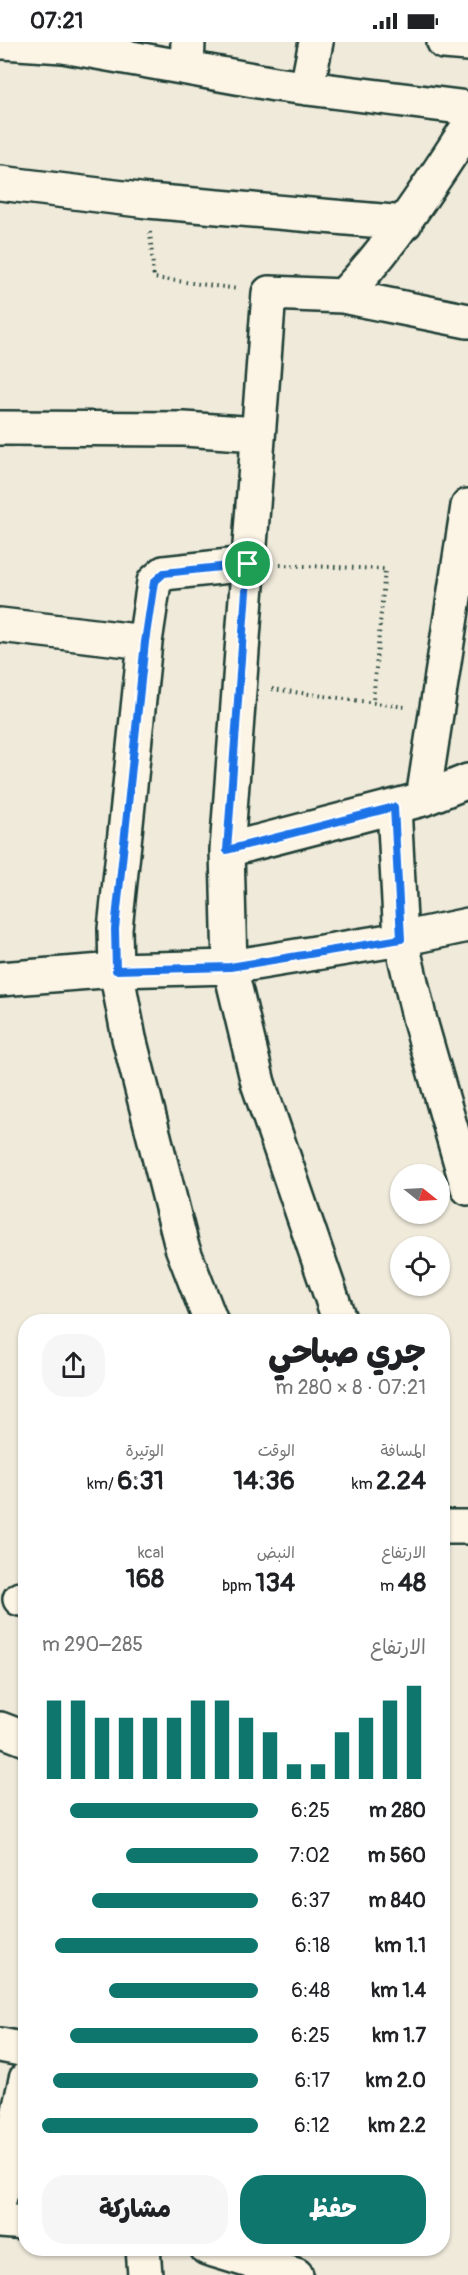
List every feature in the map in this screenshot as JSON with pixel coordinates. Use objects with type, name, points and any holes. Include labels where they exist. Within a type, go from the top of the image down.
[{"type":"street","points":[[3,42],[188,55],[307,88],[468,108]]},
{"type":"street","points":[[307,88],[316,42]]},
{"type":"street","points":[[444,42],[468,44]]},
{"type":"street","points":[[343,296],[375,262],[405,223],[468,127]]},
{"type":"street","points":[[0,183],[148,201],[405,223]]},
{"type":"street","points":[[337,1314],[258,1083],[230,967],[227,850],[269,293],[343,296],[468,321]]},
{"type":"street","points":[[0,428],[184,429],[257,434]]},
{"type":"street","points":[[468,506],[408,803],[401,939],[420,1021],[468,1188]]},
{"type":"street","points":[[208,1314],[182,1247],[129,1038],[116,970],[115,929],[145,642],[154,582],[164,573],[248,564]]},
{"type":"street","points":[[0,626],[145,642]]},
{"type":"street","points":[[227,850],[408,803],[468,781]]},
{"type":"street","points":[[0,979],[116,970],[230,967],[401,939],[468,925]]},
{"type":"street","points":[[450,1527],[468,1527]]},
{"type":"street","points":[[0,1729],[18,1736]]},
{"type":"street","points":[[0,2045],[18,2048]]},
{"type":"street","points":[[0,2197],[18,2115]]},
{"type":"street","points":[[0,2221],[18,2222]]},
{"type":"street","points":[[144,2256],[145,2275]]},
{"type":"street","points":[[223,2256],[244,2267],[296,2275]]},
{"type":"path","points":[[148,201],[154,278],[269,293]]},
{"type":"path","points":[[239,685],[373,700],[385,569],[248,564]]},
{"type":"route","points":[[248,564],[227,850],[394,807],[401,939],[230,967],[116,970],[115,929],[145,642],[154,582],[164,573],[248,564]]}]
